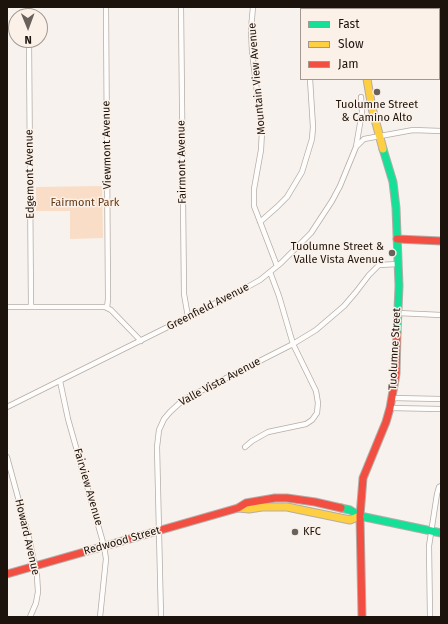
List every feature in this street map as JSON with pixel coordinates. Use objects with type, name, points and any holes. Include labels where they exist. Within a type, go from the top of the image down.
[{"type":"main road","name":"Tuolumne Street","points":[[362,617],[360,516],[363,478],[386,422],[390,408],[396,374],[398,313],[398,264],[393,182],[372,108],[367,80]]},
{"type":"main road","points":[[397,239],[441,241]]},
{"type":"main road","name":"Redwood Street","points":[[7,574],[238,508],[246,503],[260,499],[287,498],[308,501],[350,510],[360,516],[441,533]]},
{"type":"main road","name":"Redwood Street","points":[[238,508],[249,509],[262,507],[287,507],[350,520],[360,516]]},
{"type":"street","name":"Viewmont Avenue","points":[[106,7],[107,308]]},
{"type":"street","name":"Fairmont Avenue","points":[[181,7],[184,294],[188,317]]},
{"type":"street","name":"Mountain View Avenue","points":[[253,7],[251,29],[252,52],[262,131],[261,150],[254,189],[254,206],[277,266]]},
{"type":"street","name":"Edgemont Avenue","points":[[29,48],[31,307]]},
{"type":"street","points":[[260,222],[287,197],[302,172],[312,133],[310,80]]},
{"type":"street","name":"Greenfield Avenue","points":[[7,407],[242,290],[260,280],[277,266],[311,233],[340,186],[356,147],[362,112],[361,97]]},
{"type":"street","points":[[356,147],[364,139],[413,130],[441,131]]},
{"type":"street","name":"Valle Vista Avenue","points":[[161,617],[157,447],[160,430],[167,416],[175,406],[183,400],[293,344],[316,330],[344,306],[369,275],[379,266],[398,264]]},
{"type":"street","points":[[245,447],[252,441],[268,432],[306,424],[312,420],[317,413],[318,404],[316,391],[293,344],[279,296],[270,272]]},
{"type":"street","points":[[7,307],[107,308],[111,310],[141,341]]},
{"type":"street","points":[[398,313],[441,315]]},
{"type":"street","name":"Fairview Avenue","points":[[60,381],[68,419],[104,546],[106,559],[100,617]]},
{"type":"street","points":[[392,398],[441,399]]},
{"type":"street","points":[[390,408],[441,409]]},
{"type":"street","name":"Howard Avenue","points":[[7,457],[35,566],[38,592],[36,603],[30,617]]},
{"type":"street","points":[[430,617],[430,531],[437,494],[439,487],[441,486]]},
{"type":"green space","name":"Fairmont Park","points":[[102,186],[103,238],[70,239],[70,211],[36,211],[36,187]]},
{"type":"traffic: fast","points":[[383,149],[393,182],[396,208],[399,286],[397,333]]},
{"type":"traffic: fast","points":[[341,508],[350,510],[360,516],[441,533]]},
{"type":"traffic: slow","points":[[367,80],[372,108],[383,149]]},
{"type":"traffic: slow","points":[[238,508],[249,509],[262,507],[287,507],[350,520],[360,516]]},
{"type":"traffic: jam","points":[[397,239],[441,241]]},
{"type":"traffic: jam","points":[[362,617],[360,516],[363,478],[386,422],[390,408],[396,374],[397,333]]},
{"type":"traffic: jam","points":[[7,574],[238,508],[246,503],[275,498],[287,498],[341,508]]},
{"type":"place","name":"Tuolumne Street & Camino Alto","points":[[377,92]]},
{"type":"place","name":"Tuolumne Street & Valle Vista Avenue","points":[[392,253]]},
{"type":"place","name":"KFC","points":[[295,532]]}]
